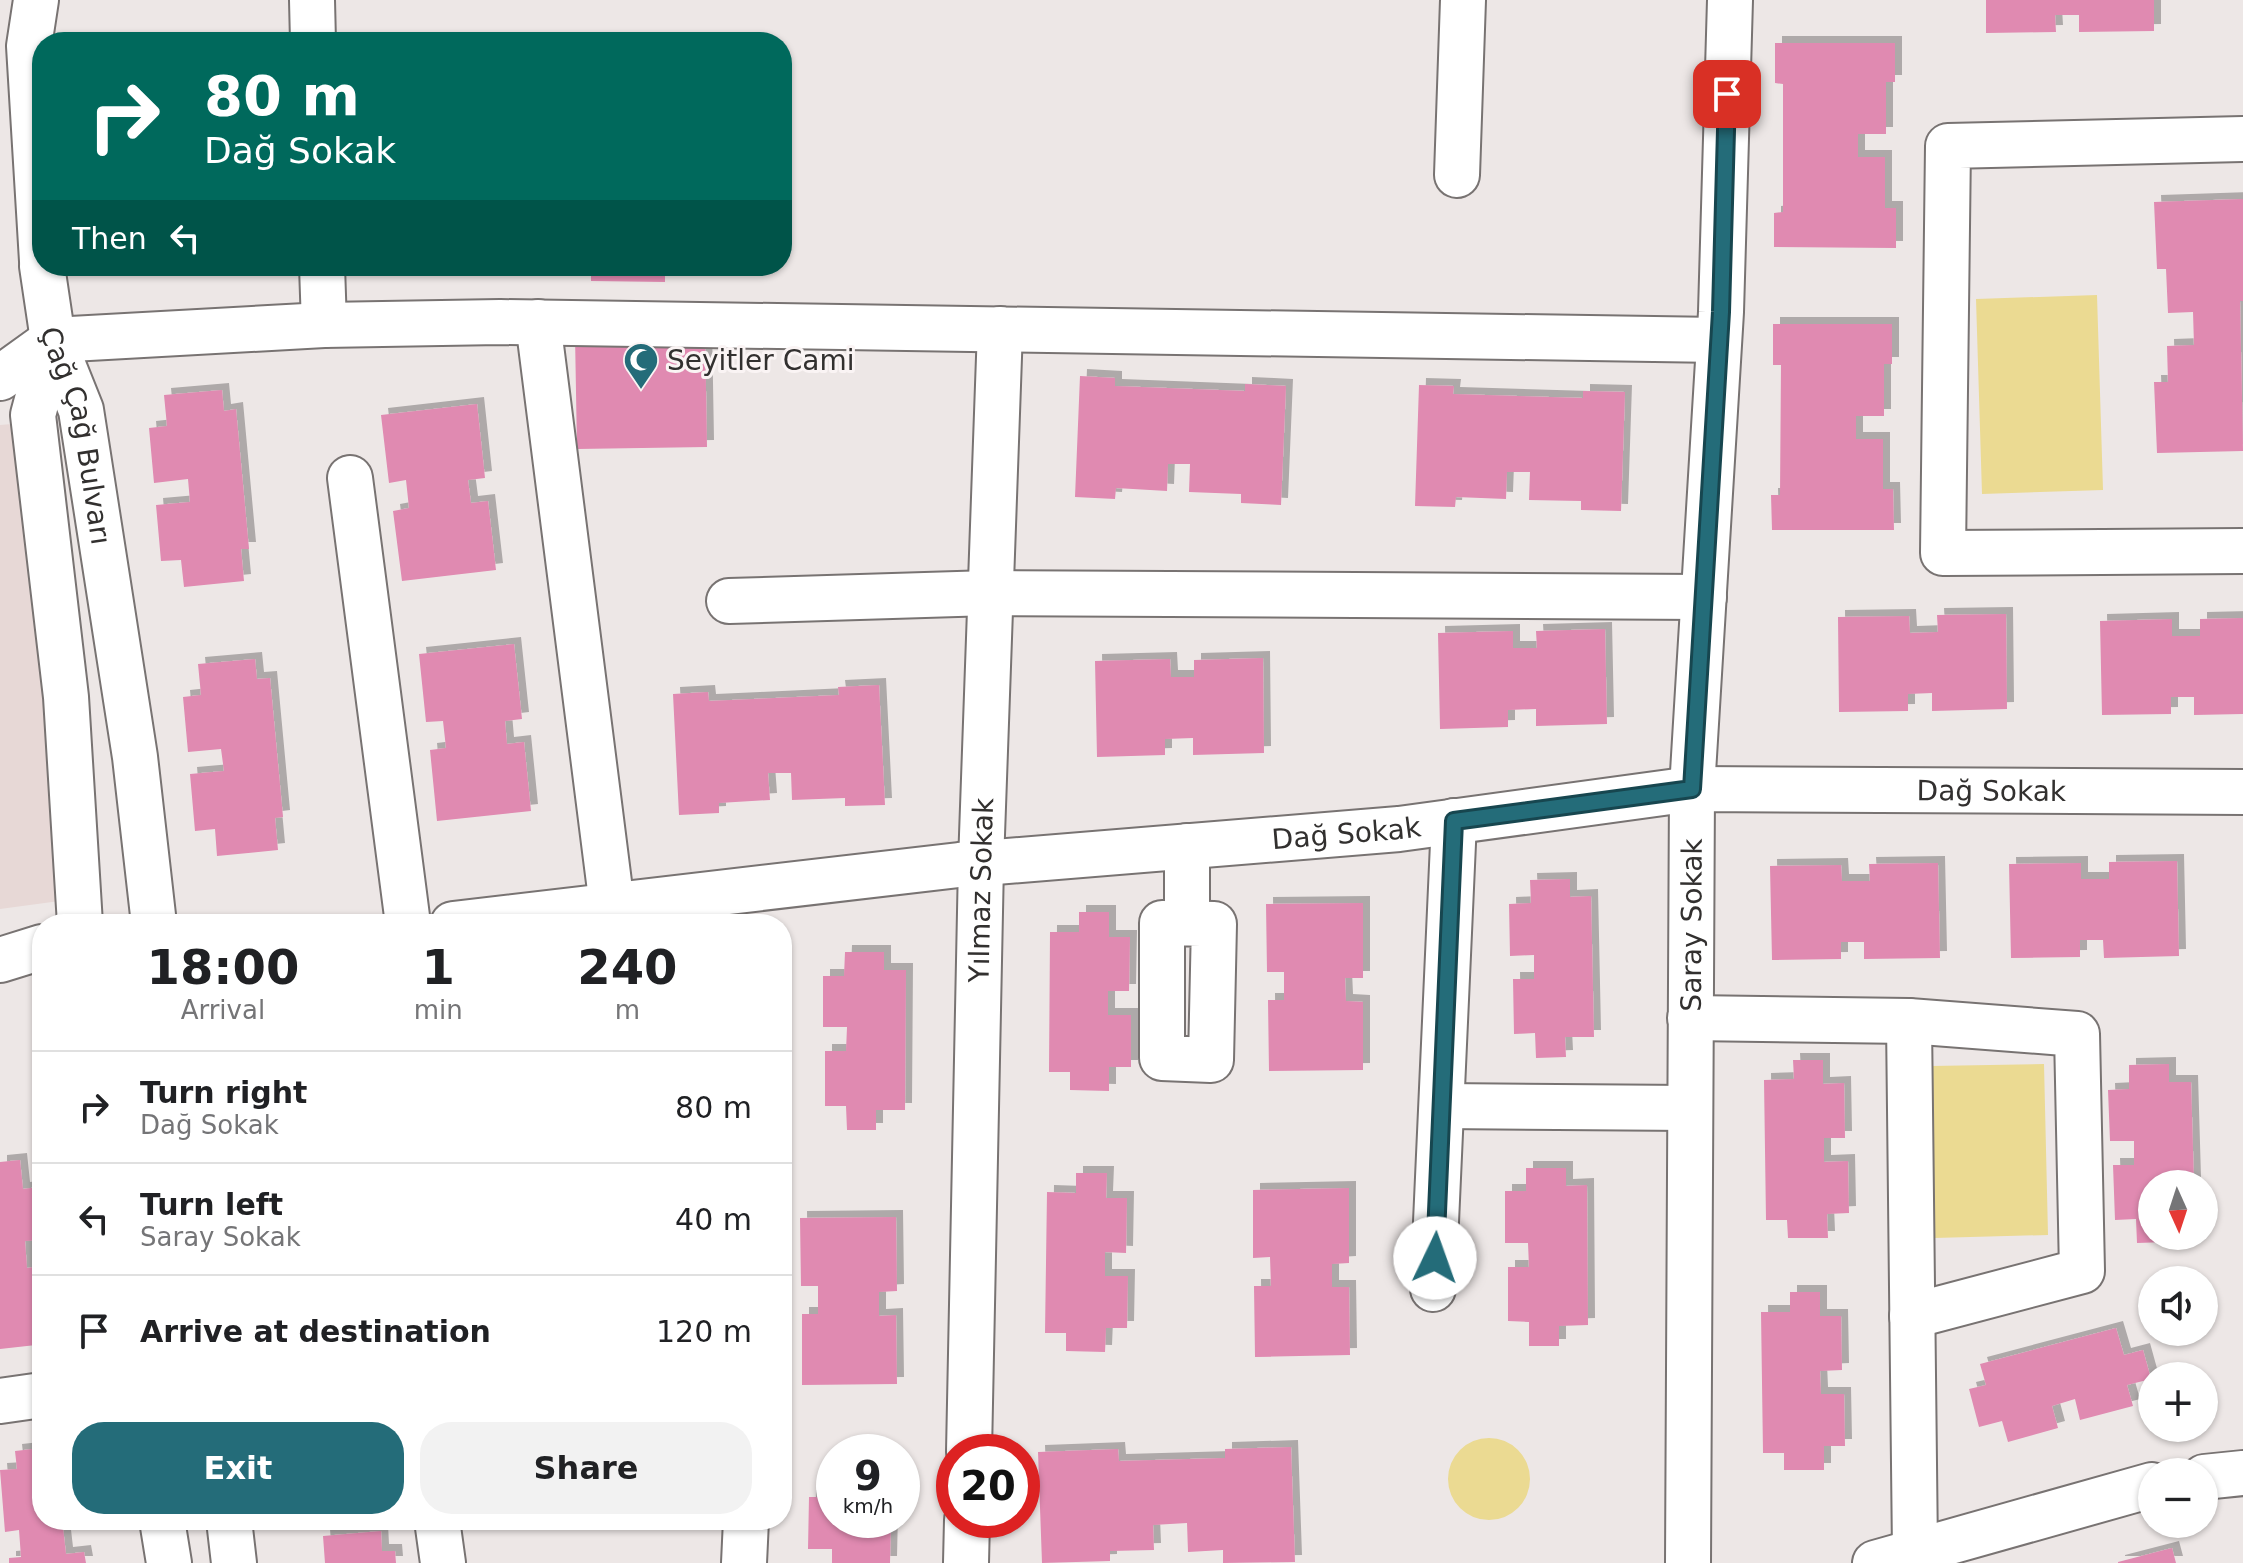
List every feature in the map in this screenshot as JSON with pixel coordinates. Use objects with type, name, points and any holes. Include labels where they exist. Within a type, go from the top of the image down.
[{"type":"street","points":[[32,185],[14,43],[36,0]]},
{"type":"street","points":[[312,0],[313,32]]},
{"type":"street","points":[[1457,175],[1463,0]]},
{"type":"street","name":"Saray Sokak","points":[[1688,1563],[1692,789],[1719,340],[1730,0]]},
{"type":"street","points":[[2243,139],[1948,146],[1943,553],[2243,551]]},
{"type":"street","points":[[44,276],[53,340]]},
{"type":"street","points":[[322,276],[324,325]]},
{"type":"street","points":[[0,378],[53,340],[324,325],[538,322],[1719,340]]},
{"type":"street","points":[[538,322],[612,906]]},
{"type":"street","name":"Yılmaz Sokak","points":[[969,1434],[981,863],[1000,329]]},
{"type":"street","name":"Çağ Çağ Bulvarı","points":[[53,340],[33,415],[66,697],[79,914]]},
{"type":"street","name":"Çağ Çağ Bulvarı","points":[[53,340],[81,410],[135,757],[153,914]]},
{"type":"street","points":[[350,478],[407,914]]},
{"type":"street","points":[[729,601],[990,593],[1704,597]]},
{"type":"street","name":"Dağ Sokak","points":[[541,914],[981,863],[1399,829],[1692,789],[2243,792]]},
{"type":"street","points":[[1433,1289],[1454,821]]},
{"type":"street","points":[[1187,846],[1187,923]]},
{"type":"street","points":[[0,960],[32,950]]},
{"type":"street","points":[[1690,1018],[1909,1021],[2077,1034],[2082,1271],[1912,1316]]},
{"type":"street","points":[[1909,1021],[1912,1316],[1895,1557],[2138,1489]]},
{"type":"street","points":[[1442,1106],[1690,1108]]},
{"type":"street","points":[[0,1401],[32,1396]]},
{"type":"street","points":[[2218,1476],[2243,1473]]},
{"type":"street","points":[[164,1530],[169,1563]]},
{"type":"street","points":[[230,1530],[234,1563]]},
{"type":"street","points":[[438,1530],[443,1563]]},
{"type":"street","points":[[744,1563],[746,1530]]},
{"type":"street","points":[[966,1563],[967,1538]]},
{"type":"shaded area","points":[[2097,295],[2103,490],[1982,494],[1976,299]]},
{"type":"shaded area","points":[[12,424],[67,900],[0,909],[0,425]]},
{"type":"shaded area","points":[[2044,1064],[2048,1235],[1934,1238],[1931,1066]]},
{"type":"shaded area","points":[[1481,1438],[1497,1438],[1512,1445],[1523,1456],[1530,1479],[1527,1495],[1518,1508],[1497,1520],[1481,1520],[1466,1513],[1455,1502],[1448,1487],[1448,1471],[1455,1456],[1466,1445]]},
{"type":"building","points":[[1986,0],[2154,0],[2154,31],[2079,32],[2079,15],[2055,15],[2056,32],[1986,33]]},
{"type":"building","points":[[1775,43],[1895,43],[1895,82],[1886,82],[1886,134],[1858,134],[1858,157],[1885,157],[1885,208],[1896,208],[1896,248],[1774,247],[1774,213],[1783,212],[1783,84],[1775,83]]},
{"type":"building","points":[[2243,199],[2243,301],[2240,301],[2243,451],[2157,453],[2154,382],[2168,382],[2167,346],[2194,345],[2193,312],[2168,313],[2166,269],[2157,269],[2154,202]]},
{"type":"building","points":[[591,276],[665,276],[665,282],[591,281]]},
{"type":"building","points":[[1773,324],[1892,324],[1892,364],[1884,364],[1884,416],[1856,416],[1856,439],[1883,439],[1883,489],[1893,489],[1894,530],[1772,530],[1771,495],[1780,495],[1781,365],[1773,365]]},
{"type":"building","name":"Seyitler Cami","points":[[705,333],[707,447],[577,449],[575,335]]},
{"type":"building","points":[[1080,376],[1115,378],[1115,386],[1245,391],[1245,384],[1286,386],[1281,505],[1241,503],[1241,494],[1189,492],[1190,464],[1168,464],[1167,491],[1116,488],[1115,499],[1075,497]]},
{"type":"building","points":[[1419,385],[1454,386],[1453,394],[1583,398],[1583,391],[1625,392],[1621,511],[1581,510],[1581,501],[1529,500],[1530,472],[1507,472],[1506,499],[1456,497],[1455,507],[1415,506]]},
{"type":"building","points":[[222,390],[224,411],[236,409],[249,549],[241,549],[244,581],[184,587],[181,560],[161,561],[156,505],[190,502],[188,479],[154,483],[149,428],[167,426],[164,395]]},
{"type":"building","points":[[477,404],[485,478],[468,480],[471,503],[488,501],[496,570],[402,581],[393,511],[409,508],[406,480],[389,483],[381,415]]},
{"type":"building","points":[[2006,614],[2007,709],[1932,711],[1932,693],[1908,694],[1908,711],[1839,712],[1838,617],[1909,616],[1910,633],[1938,632],[1937,615]]},
{"type":"building","points":[[2243,618],[2243,714],[2194,715],[2194,697],[2171,697],[2171,714],[2102,715],[2100,621],[2172,619],[2172,636],[2200,636],[2200,619]]},
{"type":"building","points":[[1605,629],[1607,724],[1536,726],[1536,709],[1508,710],[1508,727],[1440,729],[1438,633],[1513,631],[1513,648],[1537,648],[1536,631]]},
{"type":"building","points":[[514,644],[522,719],[505,721],[507,744],[524,742],[531,811],[437,821],[430,750],[446,748],[443,721],[426,722],[419,654]]},
{"type":"building","points":[[1263,658],[1264,753],[1193,755],[1193,738],[1165,739],[1165,755],[1097,757],[1095,661],[1170,659],[1171,677],[1194,677],[1194,660]]},
{"type":"building","points":[[255,659],[257,679],[270,678],[283,817],[275,818],[278,850],[217,856],[215,829],[195,831],[190,774],[224,771],[221,749],[188,752],[183,697],[201,695],[198,664]]},
{"type":"building","points":[[879,685],[885,805],[845,806],[845,798],[792,800],[791,773],[768,773],[770,800],[719,803],[719,813],[679,815],[673,694],[708,692],[709,701],[839,695],[838,687]]},
{"type":"building","points":[[2177,861],[2179,956],[2104,958],[2103,940],[2080,940],[2080,957],[2011,958],[2009,864],[2081,863],[2081,879],[2109,879],[2109,862]]},
{"type":"building","points":[[1938,863],[1940,958],[1864,959],[1864,942],[1841,942],[1841,959],[1772,960],[1770,866],[1841,865],[1842,881],[1870,881],[1869,864]]},
{"type":"building","points":[[1570,879],[1570,897],[1591,896],[1594,1037],[1565,1037],[1566,1057],[1536,1058],[1535,1033],[1514,1034],[1513,979],[1534,979],[1534,955],[1510,956],[1509,904],[1531,903],[1530,880]]},
{"type":"building","points":[[1363,903],[1363,978],[1345,978],[1346,1001],[1363,1002],[1363,1070],[1269,1071],[1268,1000],[1284,1000],[1284,972],[1267,972],[1266,904]]},
{"type":"building","points":[[1079,912],[1109,912],[1109,937],[1130,937],[1129,991],[1108,991],[1108,1015],[1131,1015],[1131,1067],[1109,1067],[1109,1091],[1070,1090],[1070,1072],[1049,1072],[1050,932],[1079,932]]},
{"type":"building","points":[[845,952],[884,952],[884,970],[906,970],[905,1110],[876,1110],[876,1130],[847,1130],[846,1106],[825,1106],[825,1051],[846,1051],[847,1027],[823,1027],[823,976],[844,976]]},
{"type":"building","points":[[1793,1060],[1823,1060],[1823,1084],[1844,1083],[1845,1138],[1824,1138],[1824,1162],[1848,1161],[1849,1213],[1827,1214],[1828,1238],[1788,1238],[1787,1220],[1766,1220],[1764,1080],[1794,1079]]},
{"type":"building","points":[[2169,1064],[2169,1082],[2191,1082],[2194,1170],[2138,1170],[2138,1243],[2136,1219],[2115,1220],[2113,1165],[2134,1165],[2134,1141],[2110,1141],[2108,1090],[2129,1089],[2129,1065]]},
{"type":"building","points":[[20,1160],[23,1189],[32,1188],[32,1241],[25,1241],[27,1268],[32,1267],[32,1345],[0,1349],[0,1162]]},
{"type":"building","points":[[1526,1168],[1566,1168],[1566,1186],[1587,1185],[1588,1325],[1559,1326],[1559,1346],[1529,1346],[1529,1322],[1508,1321],[1508,1267],[1529,1267],[1528,1243],[1505,1243],[1505,1191],[1526,1191]]},
{"type":"building","points":[[1076,1173],[1107,1173],[1106,1198],[1127,1198],[1126,1253],[1105,1252],[1105,1276],[1128,1276],[1127,1328],[1106,1328],[1105,1352],[1066,1351],[1066,1333],[1045,1333],[1047,1192],[1076,1193]]},
{"type":"building","points":[[1349,1188],[1349,1263],[1332,1264],[1332,1287],[1349,1287],[1350,1355],[1255,1357],[1254,1286],[1271,1286],[1270,1257],[1253,1258],[1253,1190]]},
{"type":"building","points":[[896,1217],[897,1291],[879,1292],[879,1316],[896,1315],[897,1384],[802,1385],[802,1314],[818,1314],[818,1286],[801,1286],[800,1218]]},
{"type":"building","points":[[1790,1292],[1820,1292],[1820,1316],[1841,1316],[1842,1370],[1820,1371],[1821,1394],[1844,1394],[1845,1446],[1824,1446],[1824,1470],[1784,1470],[1784,1453],[1763,1453],[1761,1312],[1790,1312]]},
{"type":"building","points":[[2116,1328],[2124,1355],[2143,1350],[2146,1362],[2138,1362],[2138,1382],[2127,1385],[2133,1406],[2080,1420],[2075,1399],[2052,1406],[2058,1428],[2008,1442],[2002,1421],[1979,1427],[1969,1389],[1986,1385],[1980,1364]]},
{"type":"building","points":[[1291,1447],[1295,1562],[1223,1563],[1223,1550],[1188,1552],[1187,1523],[1153,1525],[1154,1550],[1110,1551],[1110,1561],[1042,1563],[1040,1452],[1118,1449],[1119,1461],[1225,1458],[1225,1449]]},
{"type":"building","points":[[32,1449],[32,1530],[63,1530],[66,1554],[84,1552],[86,1563],[9,1563],[9,1558],[21,1557],[19,1530],[5,1532],[0,1470],[17,1469],[15,1451]]},
{"type":"building","points":[[809,1497],[816,1497],[816,1538],[891,1538],[890,1563],[832,1563],[832,1549],[808,1549]]},
{"type":"building","points":[[381,1531],[382,1551],[395,1551],[396,1563],[325,1563],[323,1536]]},
{"type":"building","points":[[2172,1548],[2176,1563],[2118,1563],[2118,1562]]},
{"type":"place","name":"Seyitler Cami","points":[[641,391]]},
{"type":"route","points":[[1435,1258],[1454,821],[1692,789],[1721,312],[1727,94]]}]
